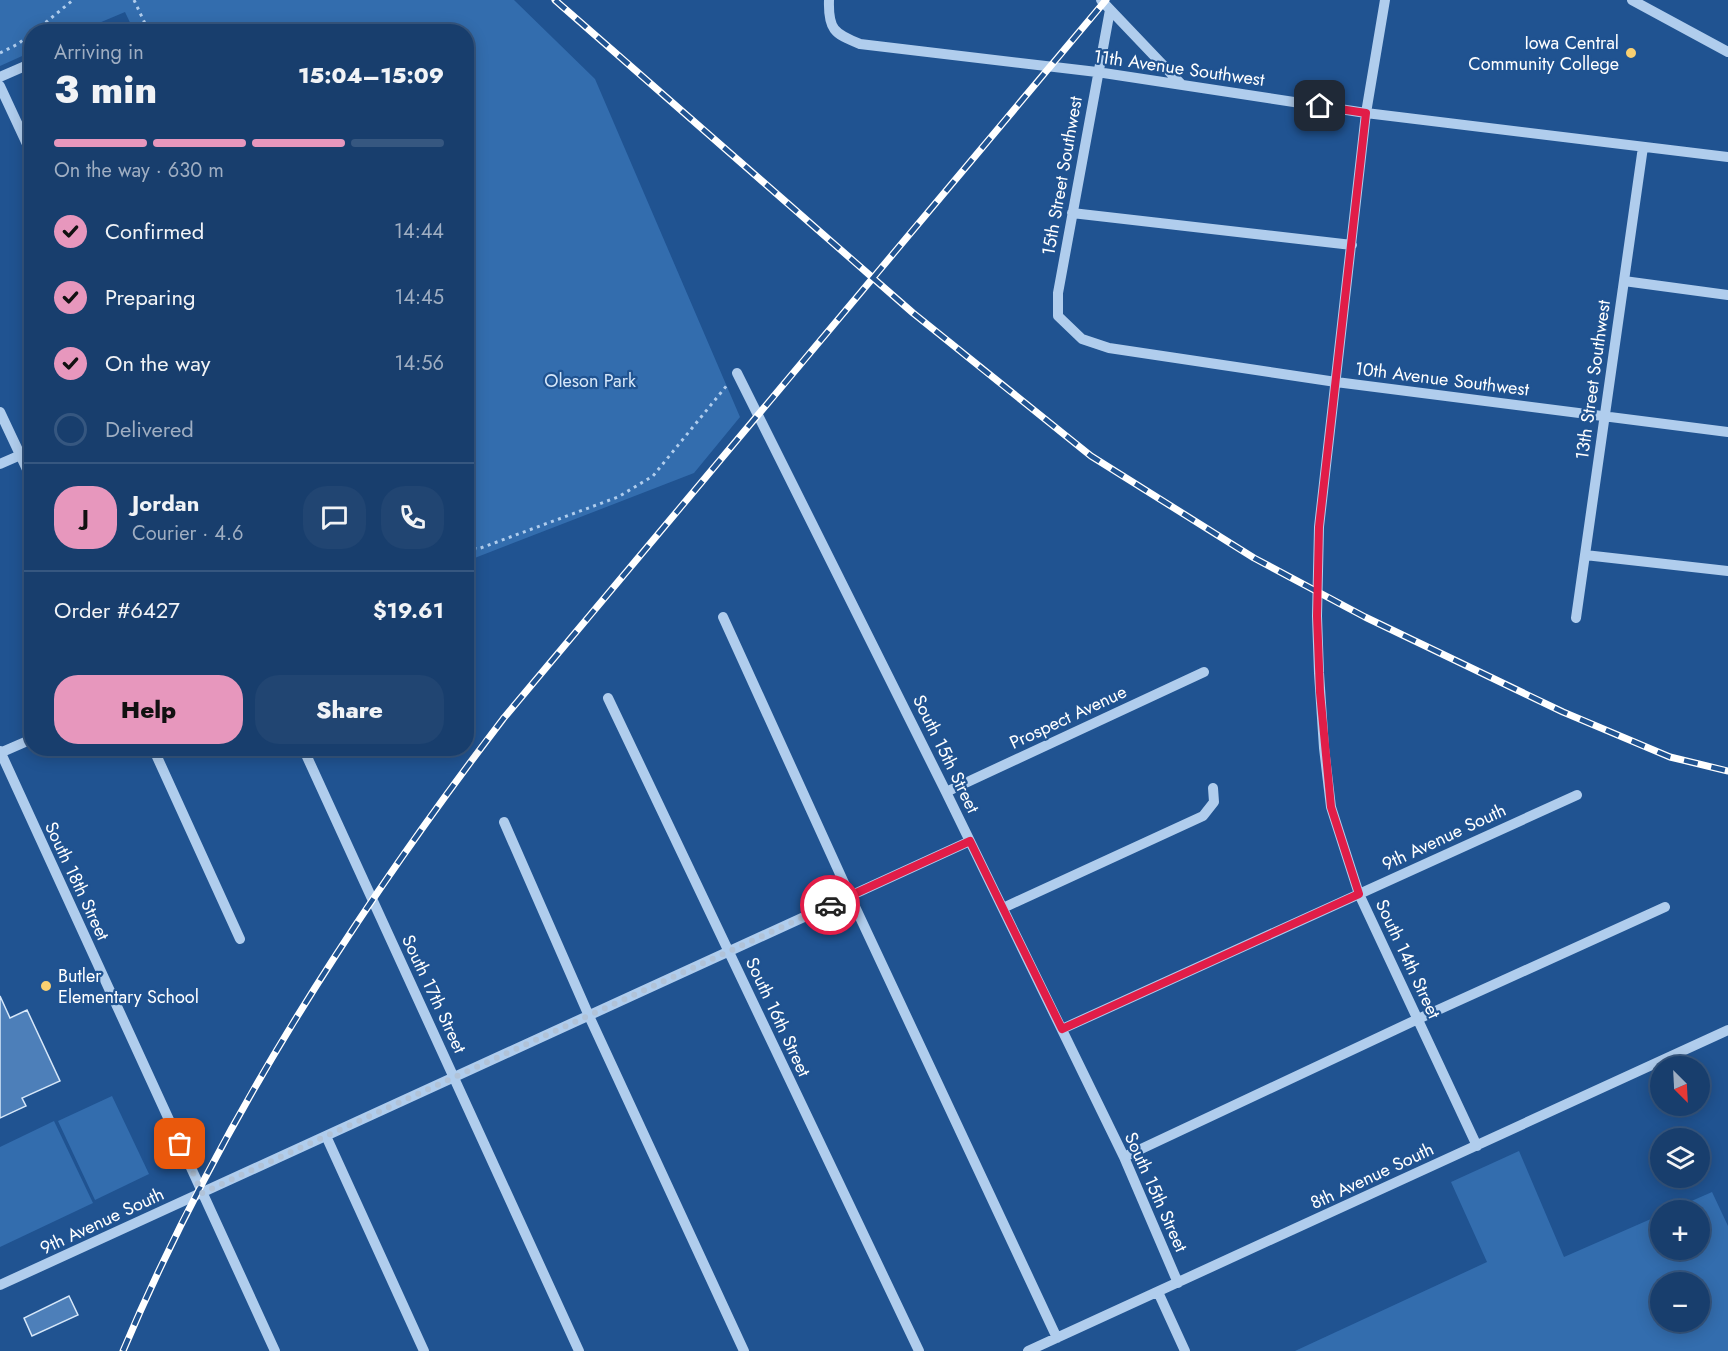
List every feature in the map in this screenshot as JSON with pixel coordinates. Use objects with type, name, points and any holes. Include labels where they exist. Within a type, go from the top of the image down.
[{"type":"street","name":"11th Avenue Southwest","points":[[829,0],[828,19],[840,36],[860,44],[1097,72],[1366,113],[1728,157]]},
{"type":"street","points":[[1101,0],[1182,85]]},
{"type":"street","name":"South 14th Street","points":[[1385,0],[1366,113],[1319,527],[1318,650],[1326,760],[1331,807],[1359,894],[1477,1146]]},
{"type":"street","points":[[1632,0],[1728,52]]},
{"type":"street","name":"15th Street Southwest","points":[[1082,339],[1058,316],[1058,293],[1110,10]]},
{"type":"street","points":[[0,77],[24,66]]},
{"type":"street","points":[[0,86],[24,138]]},
{"type":"street","name":"13th Street Southwest","points":[[1576,618],[1643,147]]},
{"type":"street","points":[[1072,213],[1352,245]]},
{"type":"street","points":[[1624,281],[1728,295]]},
{"type":"street","name":"10th Avenue Southwest","points":[[1082,339],[1109,348],[1336,382],[1728,432]]},
{"type":"street","name":"South 15th Street","points":[[737,373],[1062,1029],[1124,1157],[1178,1283]]},
{"type":"street","points":[[0,412],[24,463]]},
{"type":"street","points":[[0,464],[24,453]]},
{"type":"street","points":[[1585,555],[1728,571]]},
{"type":"street","points":[[723,617],[850,896],[1057,1338]]},
{"type":"street","name":"Prospect Avenue","points":[[946,792],[1204,672]]},
{"type":"street","name":"South 16th Street","points":[[608,698],[919,1351]]},
{"type":"street","points":[[0,753],[24,742]]},
{"type":"street","name":"South 18th Street","points":[[0,753],[275,1351]]},
{"type":"street","points":[[157,756],[240,939]]},
{"type":"street","name":"South 17th Street","points":[[307,756],[579,1351]]},
{"type":"street","points":[[1003,908],[1203,816],[1214,802],[1213,788]]},
{"type":"street","name":"9th Avenue South","points":[[1062,1029],[1577,795]]},
{"type":"street","points":[[504,822],[589,1016],[744,1351]]},
{"type":"street","name":"9th Avenue South","points":[[0,1285],[970,841]]},
{"type":"street","points":[[1124,1157],[1418,1019],[1665,908]]},
{"type":"street","name":"8th Avenue South","points":[[1028,1351],[1728,1029]]},
{"type":"street","points":[[326,1136],[424,1351]]},
{"type":"street","points":[[1158,1292],[1185,1351]]},
{"type":"path","points":[[43,24],[73,0]]},
{"type":"path","points":[[134,0],[145,24]]},
{"type":"path","points":[[0,53],[24,39]]},
{"type":"path","points":[[474,548],[478,549],[618,497],[653,476],[737,373]]},
{"type":"green space","name":"Oleson Park","points":[[0,0],[514,0],[595,79],[740,417],[694,473],[474,558],[474,24],[131,24],[125,12],[97,24],[24,24],[24,55],[0,66]]},
{"type":"green space","points":[[112,1096],[149,1174],[95,1200],[58,1121]]},
{"type":"green space","points":[[54,1121],[93,1203],[0,1247],[0,1147]]},
{"type":"green space","points":[[1519,1151],[1564,1257],[1650,1219],[1650,1260],[1710,1260],[1710,1200],[1694,1200],[1712,1192],[1728,1226],[1728,1351],[1295,1351],[1487,1262],[1451,1182]]},
{"type":"building","points":[[0,996],[10,1018],[27,1010],[60,1081],[22,1098],[26,1106],[0,1118]]},
{"type":"building","points":[[69,1296],[78,1315],[32,1336],[24,1318]]},
{"type":"railway","points":[[555,0],[913,313],[1091,456],[1254,558],[1365,617],[1563,712],[1670,757],[1728,771]]},
{"type":"railway","points":[[123,1351],[202,1184],[246,1103],[293,1023],[343,945],[394,868],[448,793],[503,719],[1106,0]]},
{"type":"way so far","points":[[180,1144],[202,1193],[830,905]]},
{"type":"place","name":"Iowa Central Community College","points":[[1631,53]]},
{"type":"place","name":"Butler Elementary School","points":[[46,986]]},
{"type":"route","points":[[830,905],[970,841],[1062,1029],[1359,894],[1331,807],[1324,748],[1317,616],[1319,527],[1366,113],[1320,106]]}]
